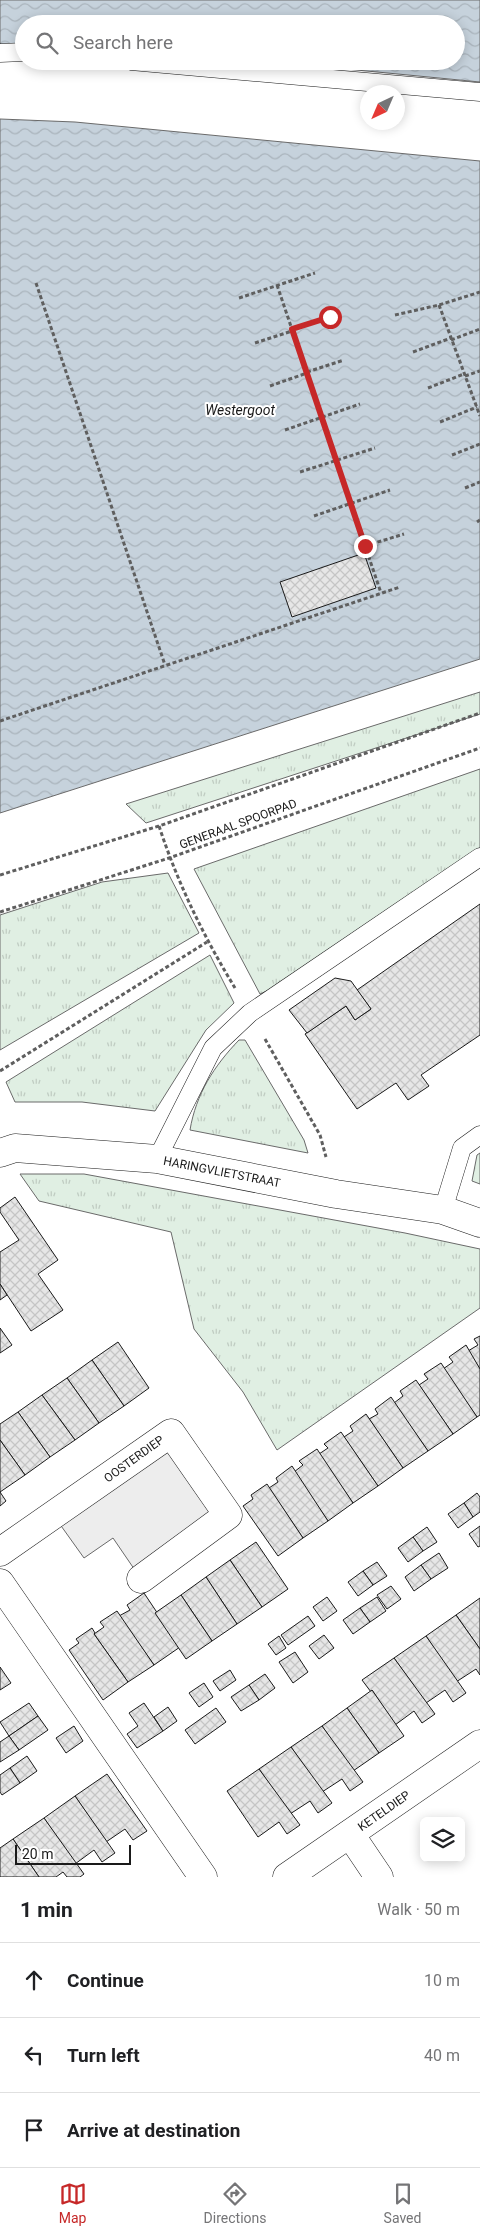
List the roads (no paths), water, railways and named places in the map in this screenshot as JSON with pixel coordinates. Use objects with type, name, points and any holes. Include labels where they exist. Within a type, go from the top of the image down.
[{"type":"street","name":"HARINGVLIETSTRAAT","points":[[0,1152],[15,1148],[157,1159],[336,1194],[443,1210],[480,1223]]},
{"type":"street","name":"OOSTERDIEP","points":[[0,1552],[170,1433],[228,1515],[141,1579]]},
{"type":"street","points":[[0,1583],[203,1877]]},
{"type":"street","name":"KETELDIEP","points":[[287,1877],[480,1744]]},
{"type":"street","points":[[350,1834],[379,1877]]},
{"type":"lane","points":[[0,53],[15,52]]},
{"type":"lane","points":[[232,70],[480,92]]},
{"type":"lane","points":[[157,1159],[213,1048],[250,1012],[480,857]]},
{"type":"lane","points":[[443,1210],[462,1148],[480,1135]]},
{"type":"water","points":[[0,0],[480,0],[480,82],[357,70],[465,70],[465,15],[15,15],[15,45],[0,45]]},
{"type":"water","name":"Westergoot","points":[[0,119],[75,122],[480,161],[480,659],[0,813]]}]
